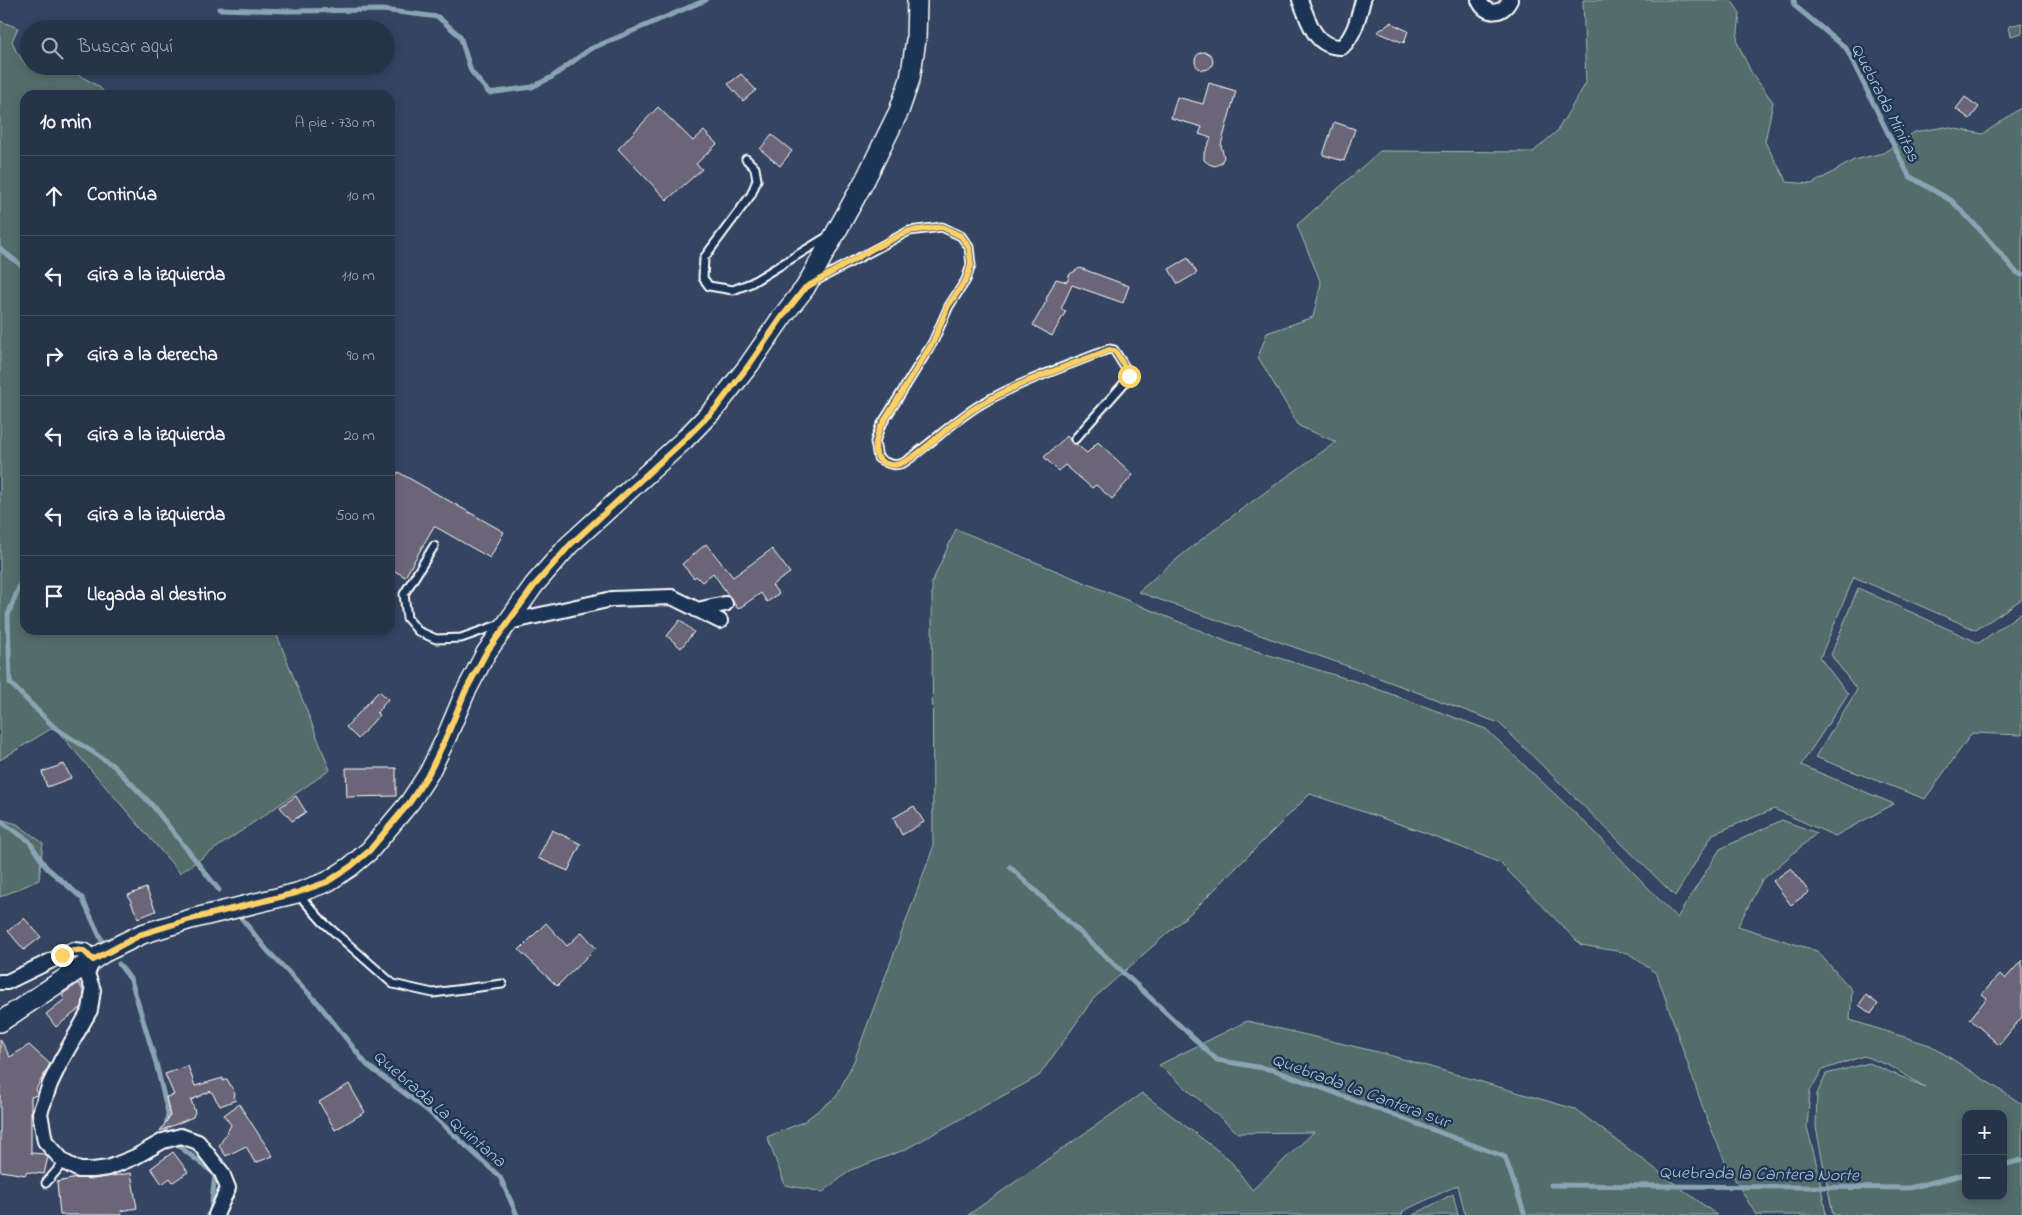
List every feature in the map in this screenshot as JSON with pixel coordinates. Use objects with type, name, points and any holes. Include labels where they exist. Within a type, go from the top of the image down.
[{"type":"main road","points":[[0,1022],[93,960],[142,934],[191,919],[296,893],[327,882],[350,867],[369,851],[410,802],[438,756],[469,685],[486,653],[534,586],[570,545],[677,447],[716,408],[805,288],[899,111],[910,79],[916,40],[917,0]]},
{"type":"street","points":[[1300,0],[1319,40],[1330,47],[1342,47],[1350,39],[1363,0]]},
{"type":"street","points":[[1479,0],[1487,11],[1494,12],[1502,10],[1510,0]]},
{"type":"street","points":[[509,622],[612,599],[672,597],[720,621]]},
{"type":"street","points":[[697,610],[725,604]]},
{"type":"street","points":[[0,982],[7,982],[73,950],[84,951],[93,960],[86,974],[94,990],[90,1010],[61,1061],[50,1084],[40,1113],[45,1141],[64,1162],[79,1170],[108,1168],[134,1157],[163,1141],[181,1136],[198,1142],[222,1173],[228,1188],[216,1215]]},
{"type":"lane","points":[[746,159],[755,168],[757,180],[751,195],[704,258],[703,278],[709,286],[733,290],[751,283],[836,232]]},
{"type":"lane","points":[[805,288],[874,248],[909,231],[942,227],[961,236],[969,247],[971,265],[966,280],[948,306],[933,342],[880,428],[874,442],[878,458],[894,465],[903,462],[983,403],[1028,382],[1112,349],[1129,376],[1075,439]]},
{"type":"lane","points":[[434,546],[404,594],[407,618],[418,631],[436,639],[461,638],[509,622]]},
{"type":"lane","points":[[296,893],[323,922],[393,984],[433,993],[502,984]]},
{"type":"lane","points":[[46,1183],[64,1162]]},
{"type":"green space","points":[[1583,0],[1731,0],[1740,13],[1737,42],[1751,72],[1773,102],[1765,142],[1787,182],[1812,184],[1854,160],[1883,153],[1915,132],[1945,127],[1983,134],[2022,107],[2022,599],[1976,630],[1854,577],[1820,658],[1848,694],[1801,765],[1894,804],[1835,836],[1774,809],[1713,834],[1675,896],[1499,723],[1339,663],[1138,592],[1210,533],[1336,442],[1299,426],[1258,357],[1267,333],[1313,317],[1321,283],[1297,225],[1380,151],[1533,152],[1557,131],[1586,83]]},
{"type":"green space","points":[[0,21],[18,28],[12,41],[20,57],[20,75],[79,75],[102,90],[20,90],[20,635],[277,635],[330,770],[180,873],[54,727],[0,760]]},
{"type":"green space","points":[[2022,23],[2022,33],[2011,36],[2009,26]]},
{"type":"green space","points":[[956,529],[1230,643],[1361,683],[1486,729],[1594,831],[1677,918],[1720,849],[1782,820],[1817,833],[1762,880],[1738,926],[1817,951],[1852,990],[1850,1020],[1930,1045],[2022,1104],[2022,1215],[1833,1215],[1816,1127],[1817,1094],[1826,1074],[1869,1063],[1925,1087],[1890,1066],[1864,1056],[1822,1070],[1810,1091],[1807,1127],[1818,1170],[1826,1215],[1756,1215],[1727,1166],[1705,1114],[1657,974],[1628,953],[1581,945],[1500,863],[1426,833],[1310,794],[1195,909],[1093,999],[1039,1076],[904,1150],[851,1170],[823,1192],[785,1185],[767,1137],[803,1122],[836,1097],[854,1061],[933,848],[932,582]]},
{"type":"green space","points":[[1858,588],[1979,643],[2022,612],[2022,735],[1972,733],[1925,799],[1815,757],[1857,690],[1831,655]]},
{"type":"green space","points":[[0,819],[17,824],[43,843],[39,880],[0,897]]},
{"type":"green space","points":[[1247,1021],[1382,1053],[1575,1109],[1717,1215],[1465,1215],[1458,1185],[1403,1211],[1402,1215],[968,1215],[1142,1093],[1229,1159],[1252,1190],[1314,1132],[1238,1133],[1159,1065]]},
{"type":"green space","points":[[1453,1194],[1458,1215],[1413,1215]]},
{"type":"building","points":[[1392,22],[1408,31],[1404,43],[1377,32]]},
{"type":"building","points":[[1204,52],[1210,55],[1213,61],[1210,67],[1204,70],[1198,67],[1195,61],[1198,55]]},
{"type":"building","points":[[741,74],[756,90],[743,101],[728,84]]},
{"type":"building","points":[[1209,83],[1236,91],[1221,145],[1224,157],[1221,163],[1215,166],[1204,160],[1204,153],[1211,138],[1199,134],[1202,127],[1171,118],[1177,97],[1203,104]]},
{"type":"building","points":[[1965,97],[1979,107],[1970,119],[1956,109]]},
{"type":"building","points":[[658,107],[693,141],[704,131],[717,144],[696,164],[702,169],[667,200],[618,149]]},
{"type":"building","points":[[1334,122],[1355,129],[1344,161],[1323,155]]},
{"type":"building","points":[[772,135],[792,151],[780,166],[760,149]]},
{"type":"building","points":[[1188,258],[1197,273],[1178,284],[1169,269]]},
{"type":"building","points":[[1080,268],[1129,286],[1123,303],[1072,285],[1061,309],[1066,311],[1052,336],[1033,325],[1056,279],[1067,282],[1070,274]]},
{"type":"building","points":[[1067,436],[1072,443],[1087,453],[1098,442],[1133,475],[1112,499],[1096,485],[1092,488],[1065,465],[1058,471],[1044,457]]},
{"type":"building","points":[[398,472],[504,532],[490,558],[434,526],[405,577],[395,571],[395,477]]},
{"type":"building","points":[[706,544],[733,577],[772,549],[790,573],[772,585],[779,594],[767,602],[761,593],[738,609],[713,573],[702,582],[696,576],[694,578],[682,564]]},
{"type":"building","points":[[680,620],[694,632],[681,648],[667,636]]},
{"type":"building","points":[[379,691],[388,699],[377,713],[379,715],[358,739],[346,727]]},
{"type":"building","points":[[64,764],[71,778],[47,787],[42,772]]},
{"type":"building","points":[[346,768],[396,768],[396,796],[347,797]]},
{"type":"building","points":[[296,796],[306,812],[292,821],[280,807]]},
{"type":"building","points":[[914,806],[924,822],[902,835],[893,818]]},
{"type":"building","points":[[552,830],[581,844],[568,871],[538,858]]},
{"type":"building","points":[[1791,868],[1809,892],[1791,905],[1773,881]]},
{"type":"building","points":[[146,888],[156,911],[138,918],[128,895]]},
{"type":"building","points":[[24,918],[41,937],[24,950],[8,931]]},
{"type":"building","points":[[546,923],[567,946],[582,932],[596,948],[557,986],[519,950]]},
{"type":"building","points":[[2022,960],[2022,1017],[1999,1045],[1970,1019],[1987,998],[1982,994],[2000,974],[2005,979]]},
{"type":"building","points":[[79,983],[84,993],[82,1007],[56,1027],[46,1014],[65,999],[62,996],[64,993]]},
{"type":"building","points":[[1866,995],[1878,1004],[1871,1014],[1859,1005]]},
{"type":"building","points":[[0,1039],[10,1057],[29,1045],[50,1064],[36,1089],[37,1095],[31,1097],[31,1153],[45,1154],[48,1157],[44,1174],[26,1172],[26,1175],[0,1171]]},
{"type":"building","points":[[188,1066],[195,1086],[223,1078],[223,1081],[227,1079],[236,1100],[220,1106],[211,1091],[191,1100],[195,1112],[193,1117],[160,1131],[170,1116],[166,1097],[174,1095],[165,1074]]},
{"type":"building","points":[[349,1084],[365,1112],[335,1130],[319,1102]]},
{"type":"building","points":[[239,1104],[273,1156],[255,1163],[246,1146],[226,1156],[219,1146],[231,1125],[224,1115]]},
{"type":"building","points":[[173,1152],[188,1172],[173,1182],[170,1178],[162,1184],[151,1168]]},
{"type":"building","points":[[131,1173],[137,1208],[121,1211],[122,1215],[60,1215],[57,1182],[77,1178],[94,1179]]},
{"type":"waterway","name":"Quebrada Minitas","points":[[219,9],[288,11],[382,10],[438,17],[460,36],[471,71],[489,93],[532,87],[552,77],[590,49],[706,0]]},
{"type":"waterway","name":"Quebrada Minitas","points":[[1794,0],[1795,6],[1846,48],[1909,176],[1952,201],[2016,272],[2022,275]]},
{"type":"waterway","name":"Quebrada La Quintana","points":[[0,249],[20,264]]},
{"type":"waterway","name":"Quebrada La Quintana","points":[[20,585],[8,615],[10,683],[54,727],[114,766],[152,805],[219,890]]},
{"type":"waterway","points":[[0,821],[29,841],[46,867],[82,898],[102,941]]},
{"type":"waterway","name":"Quebrada La Cantera sur","points":[[1010,867],[1217,1060],[1274,1070],[1505,1157],[1525,1215]]},
{"type":"waterway","name":"Quebrada La Quintana","points":[[239,915],[267,950],[318,1003],[367,1065],[427,1110],[500,1177],[517,1215]]},
{"type":"waterway","points":[[119,964],[131,980],[156,1063],[168,1113],[166,1129]]},
{"type":"waterway","points":[[175,1143],[215,1174],[211,1212],[208,1215]]},
{"type":"waterway","name":"Quebrada la Cantera Norte","points":[[2007,1164],[2022,1160]]},
{"type":"waterway","name":"Quebrada la Cantera Norte","points":[[1551,1185],[1909,1188],[1962,1175]]},
{"type":"route","points":[[62,955],[73,950],[84,951],[93,960],[142,934],[191,919],[296,893],[327,882],[350,867],[369,851],[410,802],[429,773],[465,692],[486,653],[534,586],[570,545],[716,408],[805,288],[874,248],[909,231],[942,227],[961,236],[969,247],[971,265],[966,280],[948,306],[933,342],[901,391],[880,428],[874,442],[878,458],[884,462],[894,465],[903,462],[983,403],[1028,382],[1109,350],[1115,351],[1129,376]]}]
